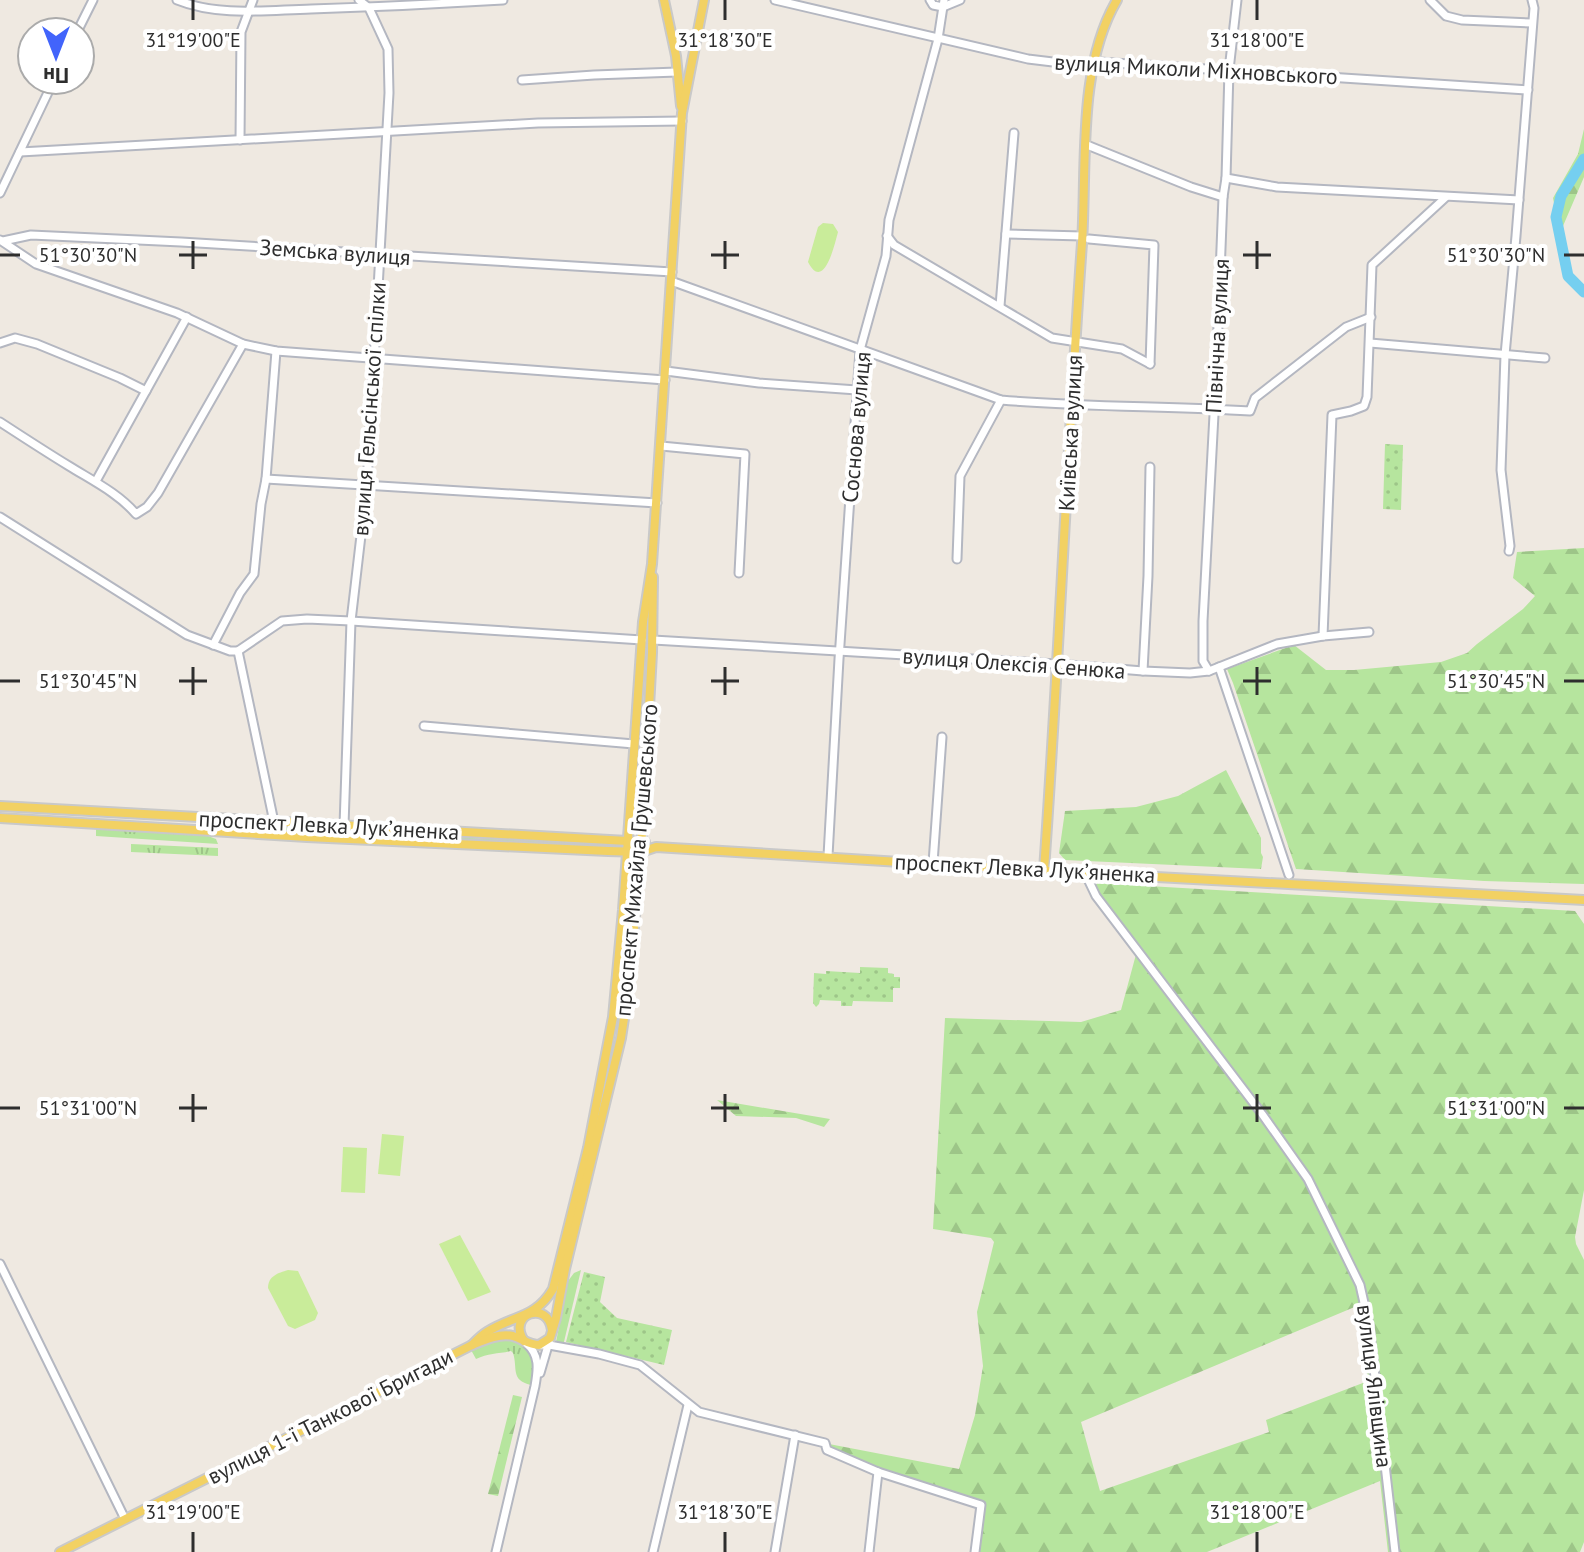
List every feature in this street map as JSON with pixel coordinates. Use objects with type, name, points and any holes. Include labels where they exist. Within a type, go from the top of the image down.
[{"type":"main road","points":[[664,0],[676,56],[682,117]]},
{"type":"main road","name":"проспект Михайла Грушевського","points":[[528,1315],[543,1304],[553,1289],[588,1148],[613,1017],[643,622],[657,503],[682,117],[704,0]]},
{"type":"main road","name":"Київська вулиця","points":[[1044,870],[1075,342],[1086,238],[1092,64],[1101,32],[1117,0]]},
{"type":"main road","points":[[676,56],[684,59],[693,56]]},
{"type":"main road","name":"проспект Михайла Грушевського","points":[[552,1334],[621,1038],[628,992],[641,852],[653,640],[652,564]]},
{"type":"main road","points":[[642,640],[653,640]]},
{"type":"main road","name":"проспект Левка Лукʼяненка","points":[[0,806],[627,840],[656,847],[1584,900]]},
{"type":"main road","name":"проспект Левка Лукʼяненка","points":[[0,818],[627,852],[656,847]]},
{"type":"main road","points":[[539,1313],[551,1323],[552,1334],[544,1345],[529,1344],[519,1333],[519,1327],[528,1315],[539,1313]]},
{"type":"main road","name":"вулиця 1-ї Танкової Бригади","points":[[472,1345],[487,1332],[528,1315]]},
{"type":"main road","name":"вулиця 1-ї Танкової Бригади","points":[[60,1552],[472,1345],[506,1335],[525,1342]]},
{"type":"street","points":[[177,0],[192,6],[248,12],[503,0]]},
{"type":"street","points":[[240,140],[241,32],[253,0]]},
{"type":"street","name":"вулиця Гельсінської спілки","points":[[344,826],[351,621],[367,484],[389,93],[388,49],[369,8],[359,0]]},
{"type":"street","name":"вулиця Миколи Міхновського","points":[[775,0],[1028,59],[1086,66],[1099,62],[1528,90]]},
{"type":"street","points":[[930,0],[933,5],[960,0]]},
{"type":"street","name":"Північна вулиця","points":[[1209,671],[1203,661],[1203,621],[1229,70],[1237,0]]},
{"type":"street","points":[[1430,0],[1446,16],[1462,20],[1532,23]]},
{"type":"street","name":"Соснова вулиця","points":[[828,856],[860,350],[886,256],[889,220],[938,39],[943,3]]},
{"type":"street","points":[[1509,551],[1501,470],[1505,355],[1534,3]]},
{"type":"street","points":[[522,80],[677,72]]},
{"type":"street","points":[[0,193],[46,96]]},
{"type":"street","points":[[20,152],[682,117]]},
{"type":"street","points":[[1000,306],[1014,133]]},
{"type":"street","points":[[1087,145],[1223,197]]},
{"type":"street","points":[[1226,178],[1277,187],[1519,200]]},
{"type":"street","points":[[1323,636],[1332,415],[1364,406],[1368,388],[1372,265],[1446,197]]},
{"type":"street","points":[[887,236],[894,245],[1052,338],[1122,349],[1150,364],[1154,245],[1006,234]]},
{"type":"street","name":"Земська вулиця","points":[[1,241],[31,235],[671,276],[860,350],[1001,400],[1072,404],[1250,411],[1255,398],[1346,327],[1371,317]]},
{"type":"street","points":[[1,241],[36,264],[163,307],[243,344],[276,351],[857,390]]},
{"type":"street","points":[[96,481],[187,317]]},
{"type":"street","points":[[0,343],[15,338],[37,344],[146,391]]},
{"type":"street","points":[[1370,343],[1545,358]]},
{"type":"street","points":[[0,422],[96,481],[136,514],[147,507],[158,493],[243,344]]},
{"type":"street","points":[[213,645],[240,593],[254,574],[266,479],[276,351]]},
{"type":"street","points":[[957,559],[960,476],[1001,400]]},
{"type":"street","points":[[661,446],[745,454],[739,573]]},
{"type":"street","points":[[1143,671],[1150,467]]},
{"type":"street","points":[[266,479],[657,503]]},
{"type":"street","points":[[0,517],[187,635],[230,651],[238,651],[282,621],[307,619],[642,640]]},
{"type":"street","name":"вулиця Олексія Сенюка","points":[[653,640],[1190,673],[1209,671],[1277,644],[1369,632]]},
{"type":"street","points":[[238,651],[274,822]]},
{"type":"street","points":[[1219,667],[1289,875]]},
{"type":"street","points":[[424,726],[634,744]]},
{"type":"street","points":[[933,863],[942,737]]},
{"type":"street","name":"вулиця Ялівщина","points":[[1085,873],[1096,896],[1308,1179],[1360,1285],[1369,1325],[1395,1552]]},
{"type":"street","points":[[0,1264],[125,1519]]},
{"type":"street","points":[[525,1342],[536,1357],[535,1386]]},
{"type":"street","points":[[496,1552],[544,1345],[640,1365],[699,1412],[825,1443],[827,1450],[878,1472],[981,1505],[975,1552]]},
{"type":"street","points":[[653,1552],[688,1405]]},
{"type":"street","points":[[775,1552],[795,1435]]},
{"type":"street","points":[[869,1552],[878,1472]]},
{"type":"green space","points":[[1584,129],[1584,177],[1560,233],[1553,198],[1578,154]]},
{"type":"green space","points":[[823,223],[833,224],[838,232],[828,263],[819,272],[808,262],[818,227]]},
{"type":"green space","points":[[1385,444],[1403,445],[1401,510],[1383,509]]},
{"type":"green space","points":[[1584,548],[1584,884],[1296,869],[1227,669],[1294,645],[1326,670],[1441,662],[1467,653],[1535,596],[1513,578],[1517,552]]},
{"type":"green space","points":[[1226,770],[1261,838],[1261,869],[1065,860],[1059,853],[1065,811],[1136,807],[1178,796]]},
{"type":"green space","points":[[96,829],[208,836],[216,839],[218,844],[96,836]]},
{"type":"green space","points":[[265,829],[606,845],[606,846]]},
{"type":"green space","points":[[131,844],[218,848],[218,856],[131,852]]},
{"type":"green space","points":[[1097,883],[1575,911],[1584,924],[1584,1190],[1575,1237],[1584,1260],[1584,1542],[1580,1552],[1388,1552],[1380,1481],[1207,1552],[976,1552],[979,1501],[876,1469],[829,1444],[959,1469],[975,1415],[983,1366],[977,1312],[994,1242],[991,1238],[933,1229],[945,1018],[1081,1022],[1121,1010],[1138,947],[1093,890]],"holes":[[[1357,1306],[1368,1381],[1266,1420],[1269,1432],[1100,1491],[1081,1422]]]},
{"type":"green space","points":[[860,967],[888,968],[888,973],[900,977],[900,988],[893,988],[893,1002],[853,1001],[852,1006],[841,1006],[841,1001],[820,1000],[816,1007],[813,1003],[814,973],[860,973]]},
{"type":"green space","points":[[717,1100],[830,1119],[824,1127],[796,1118],[736,1116]]},
{"type":"green space","points":[[382,1134],[404,1136],[400,1176],[378,1174]]},
{"type":"green space","points":[[343,1147],[367,1148],[365,1193],[341,1192]]},
{"type":"green space","points":[[460,1235],[491,1292],[468,1301],[439,1244]]},
{"type":"green space","points":[[288,1270],[298,1271],[318,1313],[315,1320],[295,1329],[288,1326],[268,1288],[272,1278]]},
{"type":"green space","points":[[581,1270],[563,1346],[556,1342],[568,1281]]},
{"type":"green space","points":[[584,1272],[605,1277],[600,1302],[617,1318],[672,1330],[664,1365],[566,1342]]},
{"type":"green space","points":[[506,1338],[528,1349],[534,1368],[531,1385],[517,1377],[511,1351],[476,1359],[471,1350]]},
{"type":"green space","points":[[513,1395],[522,1397],[498,1496],[488,1494]]},
{"type":"waterway","points":[[1584,159],[1561,196],[1556,217],[1568,276],[1584,292]]}]
